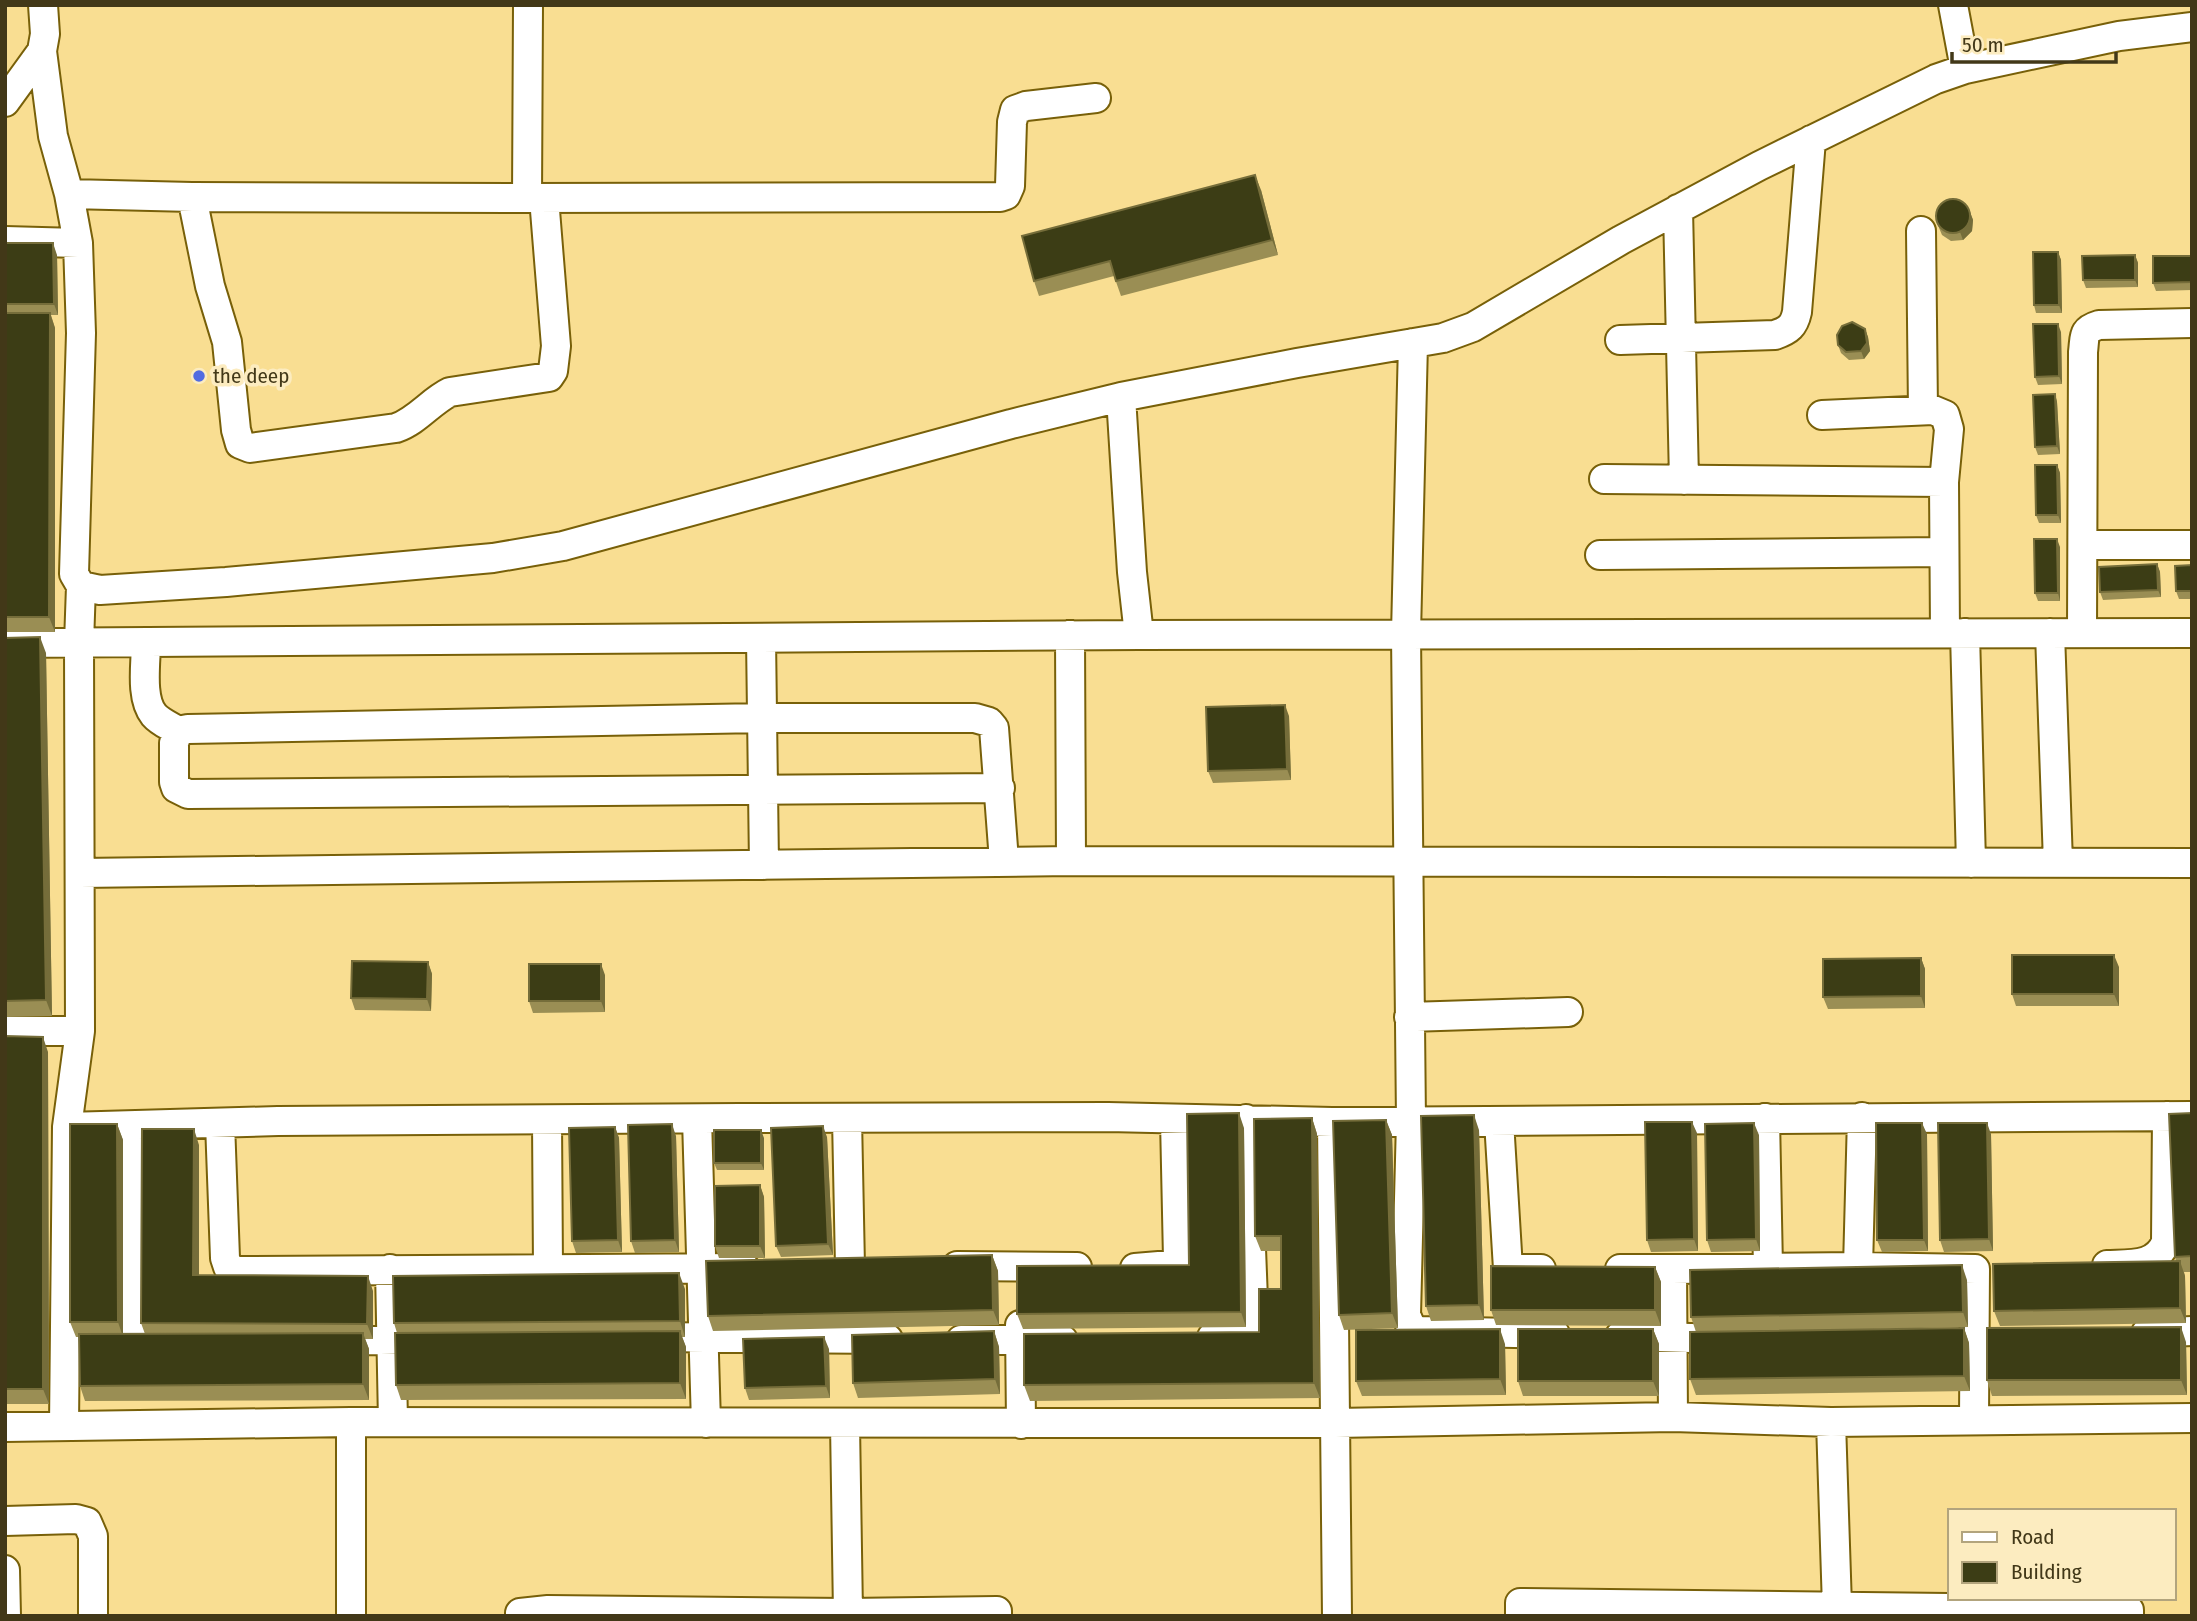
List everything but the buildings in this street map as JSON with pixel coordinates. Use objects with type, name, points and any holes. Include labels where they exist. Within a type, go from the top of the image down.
[{"type":"street","points":[[43,5],[45,34],[42,51],[52,136],[69,194],[78,243],[81,334],[74,563],[74,573],[81,586],[80,1031],[66,1127],[65,1426]]},
{"type":"street","points":[[192,197],[210,286],[227,342],[236,430],[240,444],[250,448],[396,428],[404,426],[450,392],[549,377],[554,371],[556,346],[535,198],[528,5]]},
{"type":"street","points":[[1953,5],[1965,69]]},
{"type":"street","points":[[81,586],[100,590],[226,582],[492,558],[563,547],[1011,424],[1121,397],[1443,338],[1473,327],[1678,209],[1922,85],[1965,69],[2119,36],[2192,27]]},
{"type":"street","points":[[5,102],[42,51]]},
{"type":"street","points":[[69,194],[192,197],[1000,197],[1006,195],[1010,186],[1012,122],[1015,110],[1026,106],[1096,98]]},
{"type":"street","points":[[1620,340],[1775,335],[1791,328],[1795,323],[1811,140]]},
{"type":"street","points":[[1678,209],[1684,480]]},
{"type":"street","points":[[1922,231],[1923,410]]},
{"type":"street","points":[[5,241],[78,243]]},
{"type":"street","points":[[2082,633],[2085,332],[2099,325],[2192,323]]},
{"type":"street","points":[[1413,343],[1406,634],[1411,1121],[1405,1307],[1407,1321],[1419,1331],[1433,1332],[1748,1339]]},
{"type":"street","points":[[1121,397],[1132,572],[1139,635]]},
{"type":"street","points":[[1822,415],[1923,410],[1941,412],[1948,421],[1944,482],[1944,552],[1955,633],[1971,863]]},
{"type":"street","points":[[1604,479],[1944,482]]},
{"type":"street","points":[[2084,545],[2192,545]]},
{"type":"street","points":[[1600,555],[1944,552]]},
{"type":"street","points":[[2050,633],[2058,863]]},
{"type":"street","points":[[5,643],[1070,635],[2192,633]]},
{"type":"street","points":[[1070,635],[1071,861]]},
{"type":"street","points":[[761,638],[764,865]]},
{"type":"street","points":[[146,642],[146,691],[150,708],[160,720],[178,732]]},
{"type":"street","points":[[178,732],[188,729],[762,718],[982,719],[994,728],[1003,861]]},
{"type":"street","points":[[178,732],[174,743],[174,782],[176,788],[188,794],[1000,788]]},
{"type":"street","points":[[80,873],[1003,861],[2192,863]]},
{"type":"street","points":[[1409,1017],[1569,1012]]},
{"type":"street","points":[[5,1031],[80,1031]]},
{"type":"street","points":[[66,1127],[220,1123],[847,1118],[1108,1117],[1332,1122],[2179,1116],[2166,1242],[2162,1252],[2152,1260],[2136,1264],[2082,1266]]},
{"type":"street","points":[[1858,1267],[1862,1117]]},
{"type":"street","points":[[847,1118],[849,1267]]},
{"type":"street","points":[[1765,1118],[1768,1268]]},
{"type":"street","points":[[697,1119],[706,1423]]},
{"type":"street","points":[[1188,1338],[1241,1336],[1251,1332],[1254,1325],[1246,1119]]},
{"type":"street","points":[[547,1120],[548,1269]]},
{"type":"street","points":[[928,1267],[1019,1287],[1103,1267],[1159,1268],[1171,1265],[1178,1259],[1175,1120]]},
{"type":"street","points":[[1499,1121],[1508,1269],[1989,1269],[1975,1339],[1974,1419]]},
{"type":"street","points":[[1332,1122],[1337,1616]]},
{"type":"street","points":[[220,1123],[225,1258],[228,1267],[236,1271],[769,1268]]},
{"type":"street","points":[[133,1126],[131,1331],[139,1343],[190,1344]]},
{"type":"street","points":[[390,1269],[393,1422]]},
{"type":"street","points":[[1672,1269],[1672,1417]]},
{"type":"street","points":[[1019,1287],[1021,1424]]},
{"type":"street","points":[[2124,1334],[2192,1331]]},
{"type":"street","points":[[622,1337],[1090,1340]]},
{"type":"street","points":[[297,1342],[459,1339]]},
{"type":"street","points":[[5,1427],[351,1422],[1021,1424],[1336,1423],[1672,1417],[1831,1422],[2192,1418]]},
{"type":"street","points":[[351,1422],[351,1616]]},
{"type":"street","points":[[1831,1422],[1837,1607]]},
{"type":"street","points":[[845,1424],[848,1613]]},
{"type":"street","points":[[5,1521],[76,1519],[87,1522],[93,1536],[93,1616]]},
{"type":"street","points":[[5,1570],[6,1616]]},
{"type":"street","points":[[1520,1616],[1520,1603],[1837,1607],[1941,1612],[2129,1610],[2129,1616]]},
{"type":"street","points":[[520,1616],[520,1613],[528,1611],[548,1610],[705,1614],[997,1611],[997,1616]]},
{"type":"place","name":"the deep","points":[[199,376]]}]
